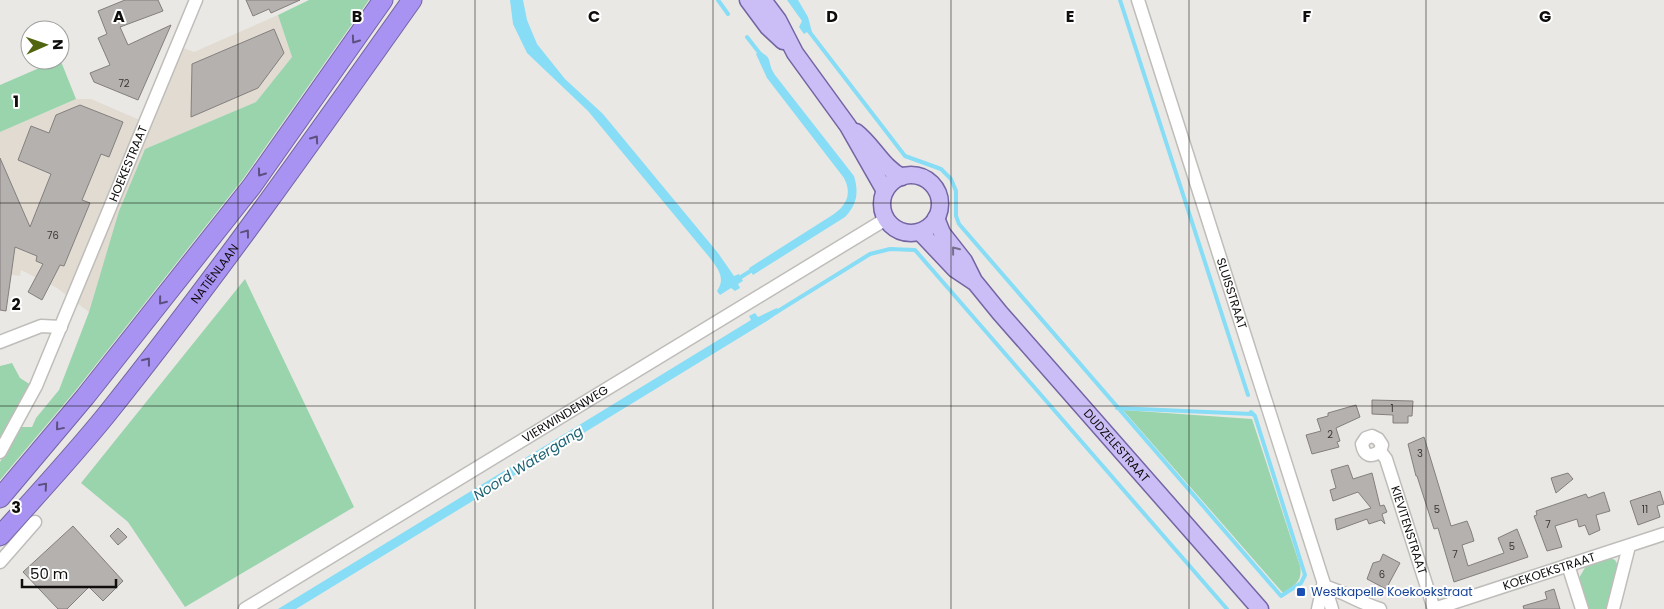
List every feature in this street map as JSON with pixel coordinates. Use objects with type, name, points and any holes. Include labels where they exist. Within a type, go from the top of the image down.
[{"type":"highway","name":"NATIËNLAAN","points":[[0,498],[91,390],[216,232],[294,127],[383,0]]},
{"type":"highway","name":"NATIËNLAAN","points":[[0,536],[106,415],[208,283],[276,193],[412,0]]},
{"type":"main road","points":[[748,0],[768,26],[796,53]]},
{"type":"main road","points":[[763,0],[778,20],[796,53],[848,126],[885,191]]},
{"type":"main road","points":[[848,126],[866,140],[889,168],[902,176]]},
{"type":"main road","points":[[914,175],[924,179],[933,186],[938,196],[940,207],[936,218],[929,227],[920,232],[901,232],[886,219],[882,210],[885,191],[892,182],[902,176],[914,175]]},
{"type":"main road","name":"DUDZELESTRAAT","points":[[936,218],[942,234],[964,261],[974,281],[1260,609]]},
{"type":"main road","name":"DUDZELESTRAAT","points":[[920,232],[955,269],[974,281]]},
{"type":"street","name":"HOEKESTRAAT","points":[[0,452],[36,386],[196,0]]},
{"type":"street","name":"SLUISSTRAAT","points":[[1138,0],[1323,586],[1332,609]]},
{"type":"street","name":"VIERWINDENWEG","points":[[245,609],[886,219]]},
{"type":"street","points":[[0,342],[41,326],[60,327]]},
{"type":"street","name":"KIEVITENSTRAAT","points":[[1380,451],[1386,459],[1434,609]]},
{"type":"street","points":[[0,562],[35,522]]},
{"type":"street","name":"KOEKOEKSTRAAT","points":[[1434,609],[1664,534]]},
{"type":"street","points":[[1613,609],[1629,546]]},
{"type":"street","points":[[1568,565],[1582,609]]},
{"type":"street","points":[[1323,586],[1337,589],[1367,605],[1380,609]]},
{"type":"street","name":"SLUISSTRAAT","points":[[1318,609],[1323,586]]},
{"type":"shaded area","points":[[278,15],[292,57],[256,102],[145,149],[119,212],[89,312],[57,288],[21,270],[20,276],[0,273],[0,132],[76,99],[91,99],[149,124],[181,47],[194,52]]},
{"type":"green space","points":[[309,0],[369,0],[243,179],[76,390],[0,480],[0,462],[21,427],[32,427],[36,418],[59,390],[89,312],[119,211],[145,149],[256,102],[292,57],[278,15]]},
{"type":"green space","points":[[35,70],[64,70],[76,99],[0,132],[0,85]]},
{"type":"green space","points":[[245,279],[354,507],[185,607],[128,522],[81,483]]},
{"type":"green space","points":[[12,363],[20,378],[31,385],[0,444],[0,366]]},
{"type":"green space","points":[[1123,410],[1252,419],[1300,566],[1299,579],[1294,585],[1283,593]]},
{"type":"green space","points":[[1610,558],[1615,560],[1618,565],[1607,609],[1588,609],[1579,578],[1586,566]]},
{"type":"water","points":[[510,0],[523,0],[527,20],[537,44],[565,79],[603,114],[718,253],[734,276],[739,274],[743,281],[738,284],[740,288],[735,291],[731,288],[720,295],[717,291],[721,282],[720,274],[710,258],[588,111],[527,53],[513,24]]},
{"type":"water","points":[[787,0],[798,0],[808,17],[812,32],[810,34],[807,32],[804,34],[799,27],[802,21]]},
{"type":"water","points":[[759,51],[768,58],[775,75],[854,176],[857,193],[852,208],[845,217],[753,275],[749,268],[834,214],[845,203],[848,194],[844,178],[767,78],[756,54]]},
{"type":"water","name":"Noord Watergang","points":[[777,308],[780,312],[767,321],[296,609],[278,609],[751,320],[749,316],[755,313],[758,317]]},
{"type":"building","points":[[125,0],[158,0],[163,11],[120,27],[128,45],[171,25],[138,100],[94,82],[90,73],[110,65],[98,38],[107,34],[98,11]]},
{"type":"building","points":[[246,0],[300,0],[271,13],[269,9],[253,16]]},
{"type":"building","points":[[274,29],[284,53],[258,88],[191,117],[192,64]]},
{"type":"building","points":[[80,105],[123,122],[109,157],[101,154],[82,200],[90,203],[64,266],[60,265],[42,300],[28,292],[43,264],[36,261],[37,256],[15,247],[6,311],[0,310],[0,158],[30,227],[51,174],[18,160],[31,126],[49,133],[56,115]]},
{"type":"building","points":[[1372,400],[1413,401],[1412,416],[1408,416],[1408,423],[1393,423],[1393,415],[1372,414]]},
{"type":"building","points":[[1356,405],[1360,417],[1336,428],[1340,441],[1337,442],[1339,447],[1312,454],[1306,435],[1321,431],[1317,419],[1328,416],[1328,413]]},
{"type":"building","points":[[1424,437],[1451,526],[1467,521],[1471,531],[1474,541],[1462,545],[1468,566],[1504,553],[1498,538],[1517,529],[1528,557],[1454,582],[1438,528],[1434,529],[1416,476],[1408,444]]},
{"type":"building","points":[[1348,465],[1353,479],[1372,473],[1380,506],[1384,505],[1387,512],[1382,514],[1385,524],[1381,520],[1369,524],[1367,519],[1337,530],[1335,519],[1371,508],[1358,492],[1333,501],[1330,490],[1336,488],[1331,470]]},
{"type":"building","points":[[1568,473],[1573,479],[1556,493],[1551,478]]},
{"type":"building","points":[[1660,491],[1664,504],[1657,506],[1660,517],[1638,525],[1630,501]]},
{"type":"building","points":[[1604,492],[1610,511],[1596,515],[1600,530],[1589,535],[1585,525],[1579,527],[1577,519],[1555,526],[1562,547],[1547,551],[1534,516],[1537,515],[1536,511],[1586,494],[1588,498]]},
{"type":"building","points":[[73,526],[123,581],[103,601],[89,587],[67,609],[58,609],[23,572]]},
{"type":"building","points":[[118,528],[127,537],[118,545],[110,536]]},
{"type":"building","points":[[1383,554],[1400,563],[1386,589],[1367,579],[1373,563],[1380,561]]},
{"type":"building","points":[[1554,589],[1560,609],[1524,609],[1523,606],[1547,599],[1545,592]]},
{"type":"waterway","points":[[718,0],[728,14]]},
{"type":"waterway","points":[[1120,0],[1248,395]]},
{"type":"waterway","points":[[808,30],[905,156],[941,169],[951,179],[956,191],[956,216],[959,224],[1281,596],[1301,583],[1305,575],[1255,416],[1251,412]]},
{"type":"waterway","points":[[747,37],[761,55]]},
{"type":"waterway","points":[[775,313],[870,254],[890,249],[915,250],[1227,609]]},
{"type":"waterway","points":[[738,279],[755,268]]},
{"type":"waterway","points":[[1117,408],[1252,414]]},
{"type":"place","name":"Westkapelle Koekoekstraat","points":[[1301,592]]}]
